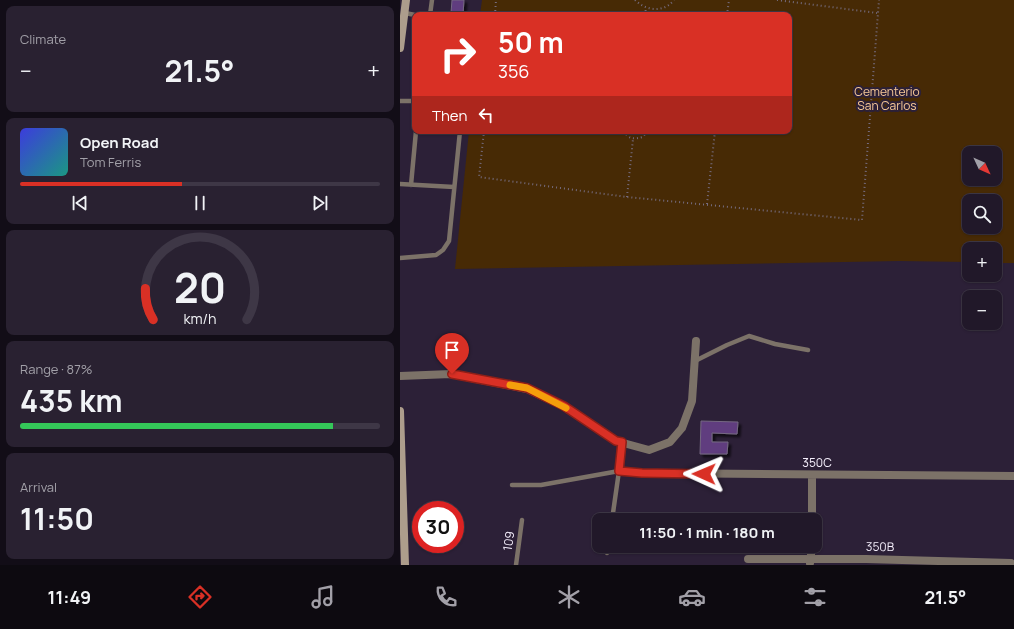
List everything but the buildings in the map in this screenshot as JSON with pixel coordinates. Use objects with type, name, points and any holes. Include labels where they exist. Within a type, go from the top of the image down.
[{"type":"main road","points":[[400,48],[406,0]]},
{"type":"main road","points":[[400,411],[405,565]]},
{"type":"street","points":[[400,376],[452,374],[527,388],[564,406],[616,441],[649,450],[670,442],[682,428],[692,401],[696,341]]},
{"type":"street","points":[[619,471],[622,442]]},
{"type":"street","name":"350C","points":[[619,471],[642,473],[1014,476]]},
{"type":"street","points":[[812,475],[812,513]]},
{"type":"street","name":"350B","points":[[748,559],[810,562],[866,559],[1011,564]]},
{"type":"lane","points":[[430,12],[432,0]]},
{"type":"lane","points":[[405,13],[412,14]]},
{"type":"lane","points":[[400,101],[412,101]]},
{"type":"lane","points":[[411,185],[416,134]]},
{"type":"lane","points":[[400,258],[436,255],[443,250],[449,241],[460,134]]},
{"type":"lane","points":[[400,184],[454,187]]},
{"type":"lane","points":[[695,361],[749,336],[775,344],[808,350]]},
{"type":"lane","points":[[512,484],[541,485],[619,471],[613,513]]},
{"type":"lane","name":"109","points":[[516,565],[522,520]]},
{"type":"path","points":[[494,12],[496,0]]},
{"type":"path","points":[[635,0],[646,8],[655,9],[664,8],[674,0]]},
{"type":"path","points":[[727,12],[729,0]]},
{"type":"path","points":[[777,0],[877,14]]},
{"type":"path","points":[[484,134],[479,177],[627,196],[862,220],[879,0]]},
{"type":"path","points":[[645,12],[646,8]]},
{"type":"path","points":[[626,134],[633,139],[643,137],[645,134]]},
{"type":"path","points":[[707,204],[714,134]]},
{"type":"path","points":[[627,196],[633,139]]},
{"type":"green space","name":"Cementerio San Carlos","points":[[482,0],[1014,0],[1014,263],[1002,263],[1002,242],[962,242],[962,262],[899,261],[455,269],[469,134],[792,134],[792,12],[480,12]]},
{"type":"slow traffic","points":[[510,385],[527,388],[566,408]]},
{"type":"route","points":[[452,374],[527,388],[564,406],[616,441],[622,442],[619,471],[704,474]]}]
